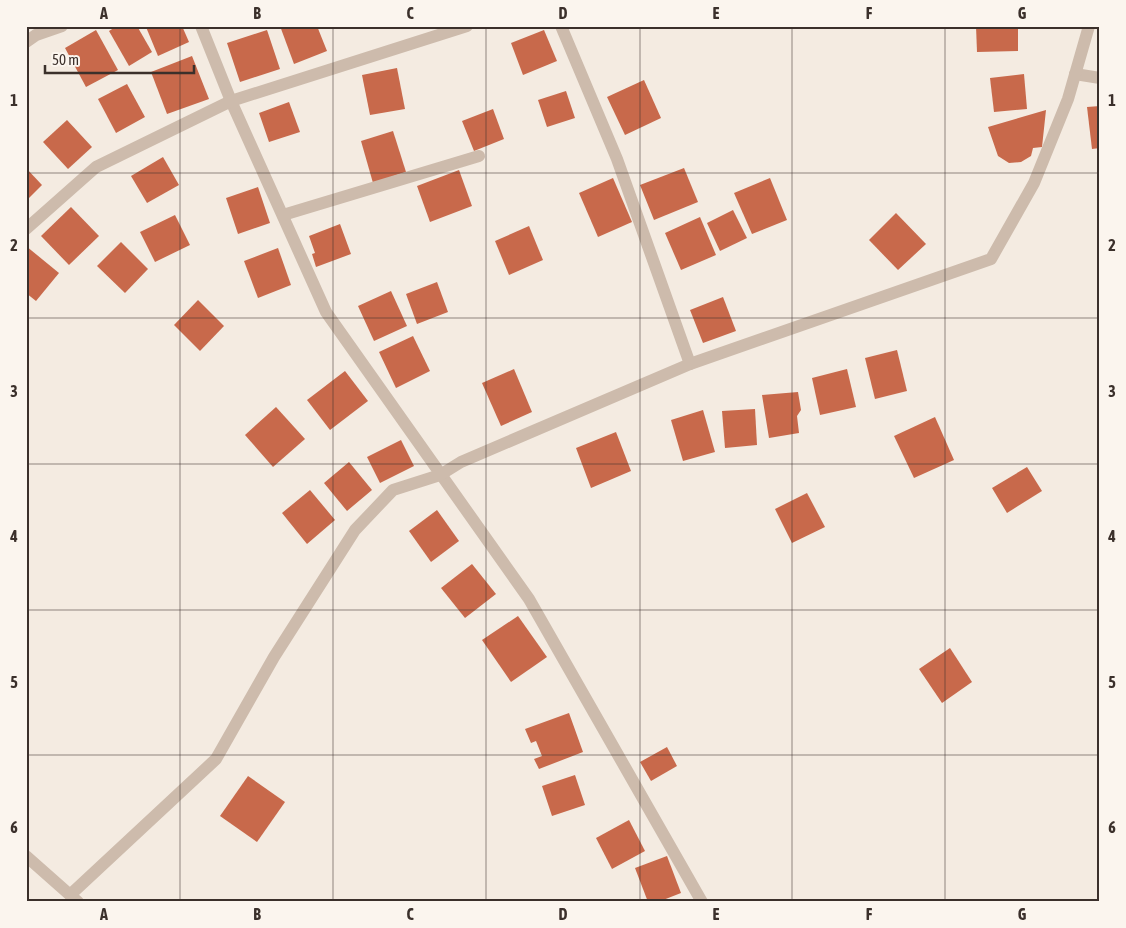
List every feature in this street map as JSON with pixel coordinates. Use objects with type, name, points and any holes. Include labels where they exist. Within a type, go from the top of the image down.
[{"type":"street","points":[[26,42],[46,29],[62,26]]},
{"type":"street","points":[[201,26],[231,101],[326,312],[529,599],[702,902]]},
{"type":"street","points":[[26,229],[96,167],[231,101],[467,26]]},
{"type":"street","points":[[561,26],[617,159],[690,364]]},
{"type":"street","points":[[26,856],[74,898],[216,759],[274,657],[355,530],[393,490],[440,475],[460,462],[690,364],[991,259],[1034,183],[1068,99],[1089,26]]},
{"type":"street","points":[[1074,74],[1100,78]]},
{"type":"street","points":[[283,216],[479,156]]},
{"type":"building","points":[[117,26],[137,26],[152,52],[129,66],[109,31]]},
{"type":"building","points":[[182,26],[189,42],[158,56],[146,27]]},
{"type":"building","points":[[280,26],[317,26],[327,51],[294,64]]},
{"type":"building","points":[[976,26],[1018,26],[1018,51],[977,52]]},
{"type":"building","points":[[96,30],[118,70],[86,87],[65,48]]},
{"type":"building","points":[[267,30],[280,69],[240,82],[227,43]]},
{"type":"building","points":[[544,30],[557,61],[523,75],[511,43]]},
{"type":"building","points":[[192,56],[209,99],[167,114],[151,72]]},
{"type":"building","points":[[397,68],[405,109],[370,115],[362,75]]},
{"type":"building","points":[[1024,74],[1027,109],[994,112],[990,78]]},
{"type":"building","points":[[644,80],[661,118],[625,135],[607,97]]},
{"type":"building","points":[[127,84],[145,117],[116,133],[98,99]]},
{"type":"building","points":[[566,91],[575,118],[547,127],[538,100]]},
{"type":"building","points":[[289,102],[300,132],[269,142],[259,113]]},
{"type":"building","points":[[1100,106],[1100,148],[1092,149],[1087,107]]},
{"type":"building","points":[[493,109],[504,139],[474,151],[462,121]]},
{"type":"building","points":[[1046,110],[1042,147],[1033,148],[1031,156],[1021,162],[1009,163],[998,156],[988,127]]},
{"type":"building","points":[[67,120],[92,147],[68,169],[43,142]]},
{"type":"building","points":[[393,131],[406,172],[373,183],[361,141]]},
{"type":"building","points":[[163,157],[179,185],[147,203],[131,176]]},
{"type":"building","points":[[26,168],[42,185],[26,201]]},
{"type":"building","points":[[684,168],[698,202],[654,220],[640,185]]},
{"type":"building","points":[[459,170],[472,206],[430,222],[417,186]]},
{"type":"building","points":[[613,178],[632,222],[598,237],[579,193]]},
{"type":"building","points":[[770,178],[787,220],[752,234],[734,193]]},
{"type":"building","points":[[258,187],[270,223],[238,234],[226,198]]},
{"type":"building","points":[[71,207],[99,236],[69,265],[41,236]]},
{"type":"building","points":[[733,210],[747,238],[720,251],[707,223]]},
{"type":"building","points":[[896,213],[926,244],[898,270],[869,240]]},
{"type":"building","points":[[175,215],[190,245],[155,262],[140,232]]},
{"type":"building","points":[[700,217],[716,255],[681,270],[665,233]]},
{"type":"building","points":[[340,224],[351,254],[316,267],[312,254],[315,253],[309,236]]},
{"type":"building","points":[[529,226],[543,260],[509,275],[495,241]]},
{"type":"building","points":[[121,242],[148,269],[125,293],[97,266]]},
{"type":"building","points":[[26,246],[59,273],[36,301],[26,293]]},
{"type":"building","points":[[278,248],[291,285],[258,298],[244,261]]},
{"type":"building","points":[[437,282],[448,312],[417,324],[406,294]]},
{"type":"building","points":[[391,291],[407,326],[374,341],[358,306]]},
{"type":"building","points":[[723,297],[736,331],[703,343],[690,310]]},
{"type":"building","points":[[198,300],[224,326],[200,351],[174,325]]},
{"type":"building","points":[[413,336],[430,371],[396,388],[379,352]]},
{"type":"building","points":[[897,350],[907,391],[875,399],[865,358]]},
{"type":"building","points":[[514,369],[532,412],[501,426],[482,383]]},
{"type":"building","points":[[847,369],[856,407],[820,415],[812,378]]},
{"type":"building","points":[[345,371],[368,401],[330,430],[307,400]]},
{"type":"building","points":[[798,392],[801,410],[797,416],[799,433],[769,438],[762,395]]},
{"type":"building","points":[[276,407],[305,439],[273,467],[245,435]]},
{"type":"building","points":[[755,409],[757,445],[725,448],[722,411]]},
{"type":"building","points":[[703,410],[715,452],[683,461],[671,420]]},
{"type":"building","points":[[935,417],[954,460],[914,478],[894,436]]},
{"type":"building","points":[[616,432],[631,471],[591,488],[576,448]]},
{"type":"building","points":[[401,440],[414,466],[380,483],[367,457]]},
{"type":"building","points":[[349,462],[372,490],[347,511],[324,483]]},
{"type":"building","points":[[1027,467],[1042,491],[1007,513],[992,488]]},
{"type":"building","points":[[310,490],[335,520],[307,544],[282,513]]},
{"type":"building","points":[[807,493],[825,527],[792,543],[775,509]]},
{"type":"building","points":[[437,510],[459,541],[431,562],[409,531]]},
{"type":"building","points":[[472,564],[496,594],[465,618],[441,588]]},
{"type":"building","points":[[518,616],[547,657],[511,682],[482,640]]},
{"type":"building","points":[[950,648],[972,682],[942,703],[919,669]]},
{"type":"building","points":[[569,713],[583,752],[539,769],[534,759],[542,756],[536,741],[531,743],[525,729]]},
{"type":"building","points":[[667,747],[677,766],[651,781],[640,762]]},
{"type":"building","points":[[575,775],[585,805],[552,816],[542,786]]},
{"type":"building","points":[[248,776],[285,802],[257,842],[220,816]]},
{"type":"building","points":[[629,820],[645,851],[612,869],[596,838]]},
{"type":"building","points":[[667,856],[681,893],[658,902],[648,902],[635,868]]}]
